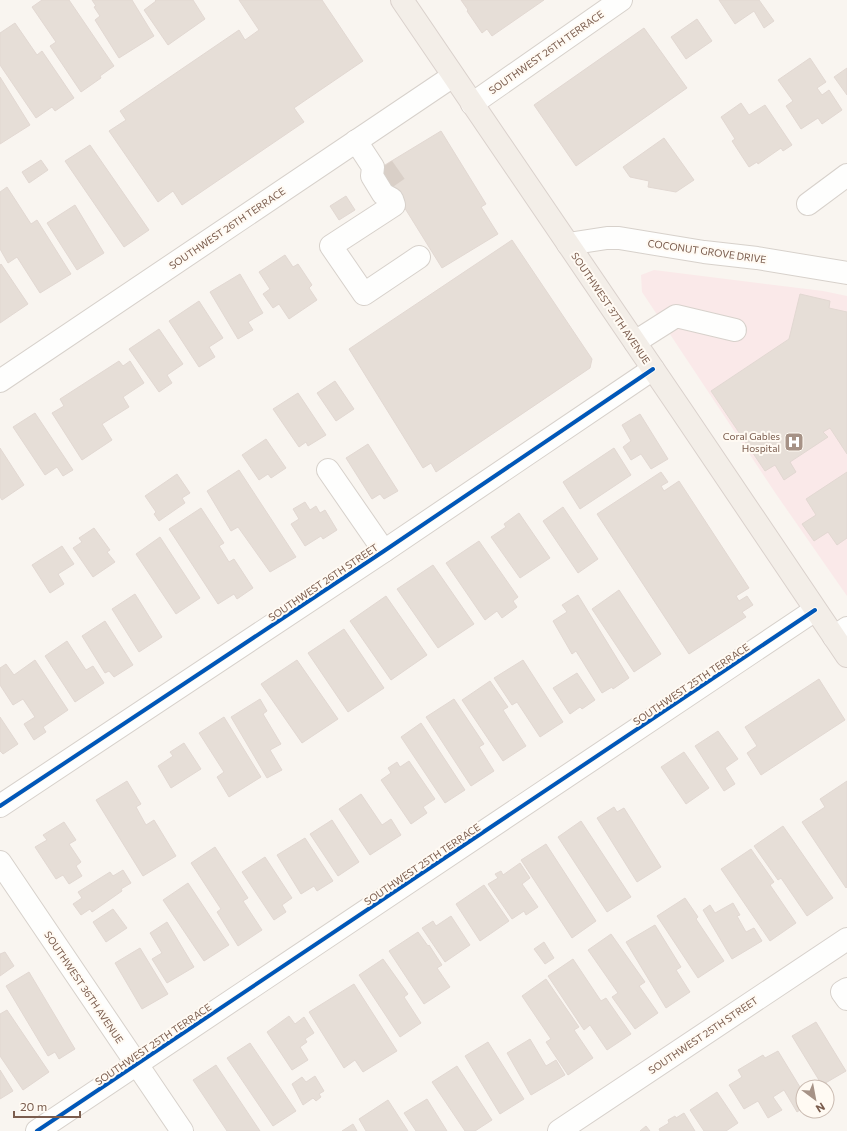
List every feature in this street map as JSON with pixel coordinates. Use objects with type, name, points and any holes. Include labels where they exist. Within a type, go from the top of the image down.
[{"type":"main road","name":"SOUTHWEST 37TH AVENUE","points":[[402,0],[635,342],[815,610],[841,633],[847,656]]},
{"type":"street","name":"SOUTHWEST 26TH TERRACE","points":[[472,104],[611,3]]},
{"type":"street","name":"SOUTHWEST 26TH TERRACE","points":[[0,381],[453,76]]},
{"type":"street","points":[[356,141],[378,167],[372,176],[383,194],[393,195],[394,205],[331,246],[364,294],[420,258]]},
{"type":"street","points":[[808,204],[847,176]]},
{"type":"street","name":"COCONUT GROVE DRIVE","points":[[568,244],[607,238],[619,238],[684,250],[756,258],[847,273]]},
{"type":"street","points":[[635,342],[676,316],[735,330]]},
{"type":"street","name":"SOUTHWEST 26TH STREET","points":[[0,806],[384,551],[653,369]]},
{"type":"street","points":[[328,470],[384,551]]},
{"type":"street","name":"SOUTHWEST 25TH TERRACE","points":[[37,1131],[815,610]]},
{"type":"street","name":"SOUTHWEST 36TH AVENUE","points":[[0,862],[182,1131]]},
{"type":"street","name":"SOUTHWEST 25TH STREET","points":[[559,1131],[847,939]]},
{"type":"street","points":[[847,989],[842,992],[847,999]]},
{"type":"shaded area","name":"Coral Gables Hospital","points":[[654,270],[823,291],[847,296],[847,596],[776,494],[642,292],[641,275]]},
{"type":"building","points":[[42,0],[69,0],[114,66],[100,76],[101,78],[81,92],[50,46],[56,42],[32,7]]},
{"type":"building","points":[[92,0],[132,0],[154,36],[119,58],[95,20],[100,16],[94,7],[96,6]]},
{"type":"building","points":[[155,0],[193,0],[205,19],[168,45],[144,10],[156,1]]},
{"type":"building","points":[[239,0],[322,0],[363,61],[294,108],[304,122],[182,205],[173,191],[158,202],[109,131],[126,120],[120,111],[239,30],[245,40],[259,30]]},
{"type":"building","points":[[461,0],[544,0],[492,36],[487,29],[482,33]]},
{"type":"building","points":[[719,0],[759,0],[774,21],[764,28],[754,11],[735,24]]},
{"type":"building","points":[[697,19],[712,41],[686,59],[671,37]]},
{"type":"building","points":[[15,23],[37,55],[42,51],[74,98],[55,111],[52,107],[36,118],[0,65],[0,33]]},
{"type":"building","points":[[644,28],[687,88],[576,166],[534,105]]},
{"type":"building","points":[[810,58],[826,82],[817,88],[822,95],[829,90],[842,110],[822,124],[818,118],[801,129],[786,106],[793,101],[778,80]]},
{"type":"building","points":[[847,68],[847,95],[834,77]]},
{"type":"building","points":[[0,77],[30,125],[0,144]]},
{"type":"building","points":[[741,103],[749,115],[765,105],[792,145],[783,151],[781,148],[758,164],[757,162],[749,167],[732,141],[735,139],[721,117]]},
{"type":"building","points":[[441,131],[486,204],[481,207],[498,234],[442,268],[380,168]]},
{"type":"building","points":[[664,138],[694,180],[676,192],[648,187],[649,181],[630,177],[623,167]]},
{"type":"building","points":[[90,145],[149,230],[124,247],[65,161]]},
{"type":"building","points":[[41,160],[48,170],[29,183],[22,172]]},
{"type":"building","points":[[7,187],[31,224],[37,220],[71,274],[40,293],[17,257],[8,263],[0,249],[0,192]]},
{"type":"building","points":[[346,196],[355,210],[339,220],[330,206]]},
{"type":"building","points":[[75,205],[104,253],[77,270],[47,223]]},
{"type":"building","points":[[512,240],[592,359],[590,368],[436,472],[431,463],[423,468],[349,349]]},
{"type":"building","points":[[285,255],[293,267],[298,264],[312,285],[309,288],[317,300],[289,319],[279,304],[273,308],[263,294],[270,289],[259,272]]},
{"type":"building","points":[[1,264],[28,304],[0,323],[0,265]]},
{"type":"building","points":[[240,274],[263,313],[248,322],[253,330],[238,339],[210,292]]},
{"type":"building","points":[[800,294],[830,301],[829,308],[847,312],[847,454],[830,428],[823,432],[828,437],[790,462],[796,472],[784,480],[775,465],[765,471],[711,391],[789,339]]},
{"type":"building","points":[[199,301],[223,338],[209,347],[215,357],[199,367],[169,321]]},
{"type":"building","points":[[159,329],[183,364],[167,375],[172,383],[159,392],[129,349]]},
{"type":"building","points":[[119,361],[123,366],[130,361],[144,383],[123,397],[129,407],[102,424],[112,440],[82,460],[52,413],[64,406],[60,399]]},
{"type":"building","points":[[335,381],[354,409],[336,421],[317,393]]},
{"type":"building","points":[[298,393],[326,435],[308,446],[306,442],[299,447],[273,409]]},
{"type":"building","points":[[35,413],[73,470],[63,476],[57,467],[45,475],[13,427]]},
{"type":"building","points":[[640,414],[668,459],[651,469],[641,454],[631,460],[623,447],[631,441],[622,425]]},
{"type":"building","points":[[266,439],[286,468],[271,478],[268,474],[259,480],[242,455]]},
{"type":"building","points":[[368,444],[398,491],[384,499],[380,494],[372,499],[346,458]]},
{"type":"building","points":[[0,448],[24,485],[2,500],[0,497]]},
{"type":"building","points":[[614,448],[631,475],[580,509],[563,482]]},
{"type":"building","points":[[239,470],[296,557],[270,572],[238,527],[231,531],[207,491]]},
{"type":"building","points":[[661,472],[668,482],[661,486],[664,491],[679,481],[749,588],[736,596],[739,601],[747,596],[753,605],[742,612],[746,617],[689,654],[597,514]]},
{"type":"building","points":[[847,472],[847,538],[837,545],[828,532],[814,541],[802,524],[816,515],[806,499]]},
{"type":"building","points":[[177,474],[190,493],[182,498],[185,503],[159,521],[154,514],[156,512],[145,496]]},
{"type":"building","points":[[305,502],[310,510],[316,506],[320,513],[325,510],[337,530],[323,539],[321,536],[305,546],[291,524],[299,519],[293,509]]},
{"type":"building","points":[[563,507],[598,559],[578,573],[543,521]]},
{"type":"building","points":[[201,508],[224,543],[219,546],[229,562],[234,559],[253,588],[237,599],[234,594],[218,604],[169,529]]},
{"type":"building","points":[[519,513],[550,558],[520,578],[491,537],[506,527],[504,524]]},
{"type":"building","points":[[94,528],[110,550],[107,552],[115,562],[93,577],[73,548],[82,542],[79,538]]},
{"type":"building","points":[[160,537],[200,598],[176,614],[136,554]]},
{"type":"building","points":[[479,541],[518,597],[513,601],[517,607],[502,618],[497,611],[485,620],[446,563]]},
{"type":"building","points":[[62,546],[74,564],[58,574],[64,584],[50,593],[32,565]]},
{"type":"building","points":[[433,565],[474,624],[438,648],[397,589]]},
{"type":"building","points":[[619,590],[661,654],[634,672],[592,609]]},
{"type":"building","points":[[135,594],[162,637],[139,652],[112,609]]},
{"type":"building","points":[[578,595],[629,678],[613,689],[612,687],[602,693],[576,651],[572,654],[553,621],[567,612],[562,605]]},
{"type":"building","points":[[386,596],[427,655],[391,680],[350,621]]},
{"type":"building","points":[[105,621],[133,665],[114,677],[109,671],[105,673],[82,636]]},
{"type":"building","points":[[344,629],[384,688],[348,712],[308,653]]},
{"type":"building","points":[[67,641],[86,670],[93,666],[104,683],[75,702],[45,656]]},
{"type":"building","points":[[35,660],[68,710],[43,727],[46,732],[34,740],[24,724],[35,717],[23,699],[13,705],[0,685],[0,668],[6,664],[14,675]]},
{"type":"building","points":[[297,660],[338,719],[302,743],[261,684]]},
{"type":"building","points":[[523,660],[563,722],[540,737],[517,702],[512,705],[494,678]]},
{"type":"building","points":[[577,673],[595,700],[582,709],[580,707],[570,714],[553,688]]},
{"type":"building","points":[[819,679],[845,720],[761,775],[747,753],[757,746],[745,727]]},
{"type":"building","points":[[490,681],[508,707],[503,710],[526,746],[503,761],[462,700]]},
{"type":"building","points":[[260,699],[267,711],[263,714],[281,744],[270,750],[282,770],[267,778],[231,717]]},
{"type":"building","points":[[454,699],[484,744],[479,747],[494,771],[471,786],[426,717]]},
{"type":"building","points":[[0,717],[18,744],[3,754],[0,751]]},
{"type":"building","points":[[224,717],[261,777],[229,797],[217,777],[224,772],[199,733]]},
{"type":"building","points":[[421,723],[465,790],[445,803],[401,737]]},
{"type":"building","points":[[718,731],[738,759],[725,768],[735,784],[724,791],[695,746]]},
{"type":"building","points":[[184,743],[201,769],[171,788],[158,766],[173,756],[170,752]]},
{"type":"building","points":[[684,752],[709,788],[686,804],[661,767]]},
{"type":"building","points":[[409,761],[435,799],[423,807],[427,813],[411,824],[381,780],[391,773],[388,768],[397,762],[400,767]]},
{"type":"building","points":[[127,781],[141,804],[136,807],[146,825],[154,820],[176,856],[143,876],[96,800]]},
{"type":"building","points":[[847,781],[846,888],[802,822],[825,807],[820,799]]},
{"type":"building","points":[[361,794],[382,825],[391,819],[401,835],[370,855],[339,809]]},
{"type":"building","points":[[614,807],[617,812],[624,808],[661,867],[637,882],[597,818]]},
{"type":"building","points":[[332,820],[359,862],[338,876],[310,834]]},
{"type":"building","points":[[581,821],[631,897],[607,912],[558,837]]},
{"type":"building","points":[[64,822],[76,840],[69,844],[81,862],[76,866],[82,876],[69,884],[63,875],[56,879],[35,847],[47,840],[43,835]]},
{"type":"building","points":[[783,826],[833,898],[807,916],[781,878],[778,880],[754,846]]},
{"type":"building","points":[[305,838],[333,881],[317,891],[314,886],[301,894],[277,855]]},
{"type":"building","points":[[546,844],[596,921],[572,938],[521,860]]},
{"type":"building","points":[[215,847],[248,898],[243,901],[262,930],[238,946],[217,912],[221,909],[191,863]]},
{"type":"building","points":[[751,849],[774,882],[770,885],[796,923],[770,941],[721,869]]},
{"type":"building","points":[[265,857],[292,898],[282,905],[286,912],[274,920],[242,872]]},
{"type":"building","points":[[520,863],[530,878],[522,884],[538,907],[526,915],[524,911],[512,919],[488,884],[498,878],[495,874],[501,871],[503,875]]},
{"type":"building","points":[[123,870],[131,883],[92,912],[90,909],[81,915],[73,904],[82,898],[78,892],[110,872],[113,876]]},
{"type":"building","points":[[188,883],[229,945],[204,961],[163,900]]},
{"type":"building","points":[[484,885],[509,921],[480,941],[456,904]]},
{"type":"building","points":[[685,898],[698,917],[696,919],[724,961],[698,978],[657,916]]},
{"type":"building","points":[[733,903],[740,915],[737,916],[746,932],[754,928],[762,941],[732,959],[703,910],[710,905],[715,913]]},
{"type":"building","points":[[113,909],[127,928],[106,942],[93,922]]},
{"type":"building","points":[[451,916],[470,945],[445,962],[422,928],[433,921],[436,926]]},
{"type":"building","points":[[167,922],[194,967],[167,983],[152,959],[162,953],[150,933]]},
{"type":"building","points":[[655,925],[681,967],[676,970],[690,992],[666,1008],[626,942]]},
{"type":"building","points":[[418,932],[428,946],[429,945],[442,965],[437,968],[450,987],[424,1004],[389,951]]},
{"type":"building","points":[[611,934],[645,982],[639,986],[658,1013],[635,1029],[612,997],[618,993],[588,950]]},
{"type":"building","points":[[544,942],[554,958],[545,964],[534,949]]},
{"type":"building","points":[[140,948],[168,994],[142,1009],[115,963]]},
{"type":"building","points":[[5,952],[14,966],[0,976],[0,954]]},
{"type":"building","points":[[383,959],[408,994],[404,997],[421,1023],[400,1037],[359,975]]},
{"type":"building","points":[[573,959],[601,1001],[606,998],[631,1034],[607,1050],[590,1025],[584,1030],[548,976]]},
{"type":"building","points":[[29,972],[75,1049],[59,1059],[55,1052],[48,1056],[6,986]]},
{"type":"building","points":[[546,979],[579,1027],[574,1030],[593,1058],[568,1075],[546,1042],[551,1039],[522,996]]},
{"type":"building","points":[[354,984],[397,1051],[363,1072],[355,1060],[344,1068],[309,1012]]},
{"type":"building","points":[[7,1010],[49,1072],[23,1090],[0,1056],[0,1014]]},
{"type":"building","points":[[289,1016],[295,1024],[304,1017],[314,1033],[305,1039],[307,1042],[300,1047],[308,1060],[292,1070],[267,1032]]},
{"type":"building","points":[[816,1022],[846,1071],[832,1079],[818,1079],[792,1036]]},
{"type":"building","points":[[530,1039],[546,1066],[556,1060],[565,1075],[531,1095],[507,1053]]},
{"type":"building","points":[[488,1042],[524,1099],[500,1114],[465,1056]]},
{"type":"building","points":[[250,1043],[296,1111],[273,1126],[227,1058]]},
{"type":"building","points":[[778,1051],[795,1079],[795,1109],[784,1090],[773,1097],[782,1110],[768,1118],[758,1101],[744,1109],[729,1085],[742,1077],[738,1070],[763,1055],[765,1058]]},
{"type":"building","points":[[216,1065],[260,1131],[227,1131],[193,1080]]},
{"type":"building","points":[[457,1066],[492,1120],[475,1131],[465,1131],[432,1082]]},
{"type":"building","points":[[0,1070],[13,1091],[0,1099]]},
{"type":"building","points":[[315,1076],[324,1091],[319,1094],[321,1097],[316,1101],[313,1098],[303,1105],[292,1084],[302,1077],[306,1082]]},
{"type":"building","points":[[717,1092],[738,1123],[726,1131],[704,1131],[690,1110]]},
{"type":"building","points":[[427,1099],[447,1131],[416,1131],[404,1113]]},
{"type":"building","points":[[388,1100],[408,1131],[366,1131],[359,1119]]},
{"type":"building","points":[[684,1113],[695,1131],[660,1131],[659,1129],[669,1123],[668,1120],[675,1116],[676,1118]]},
{"type":"building","points":[[353,1124],[357,1131],[342,1131]]},
{"type":"building","points":[[646,1126],[650,1131],[640,1131]]},
{"type":"tunnel","points":[[383,167],[397,187],[395,191]]},
{"type":"cycle path","points":[[0,806],[384,551],[653,369]]},
{"type":"cycle path","points":[[37,1131],[815,610]]},
{"type":"place","name":"Coral Gables Hospital","points":[[794,442]]}]
